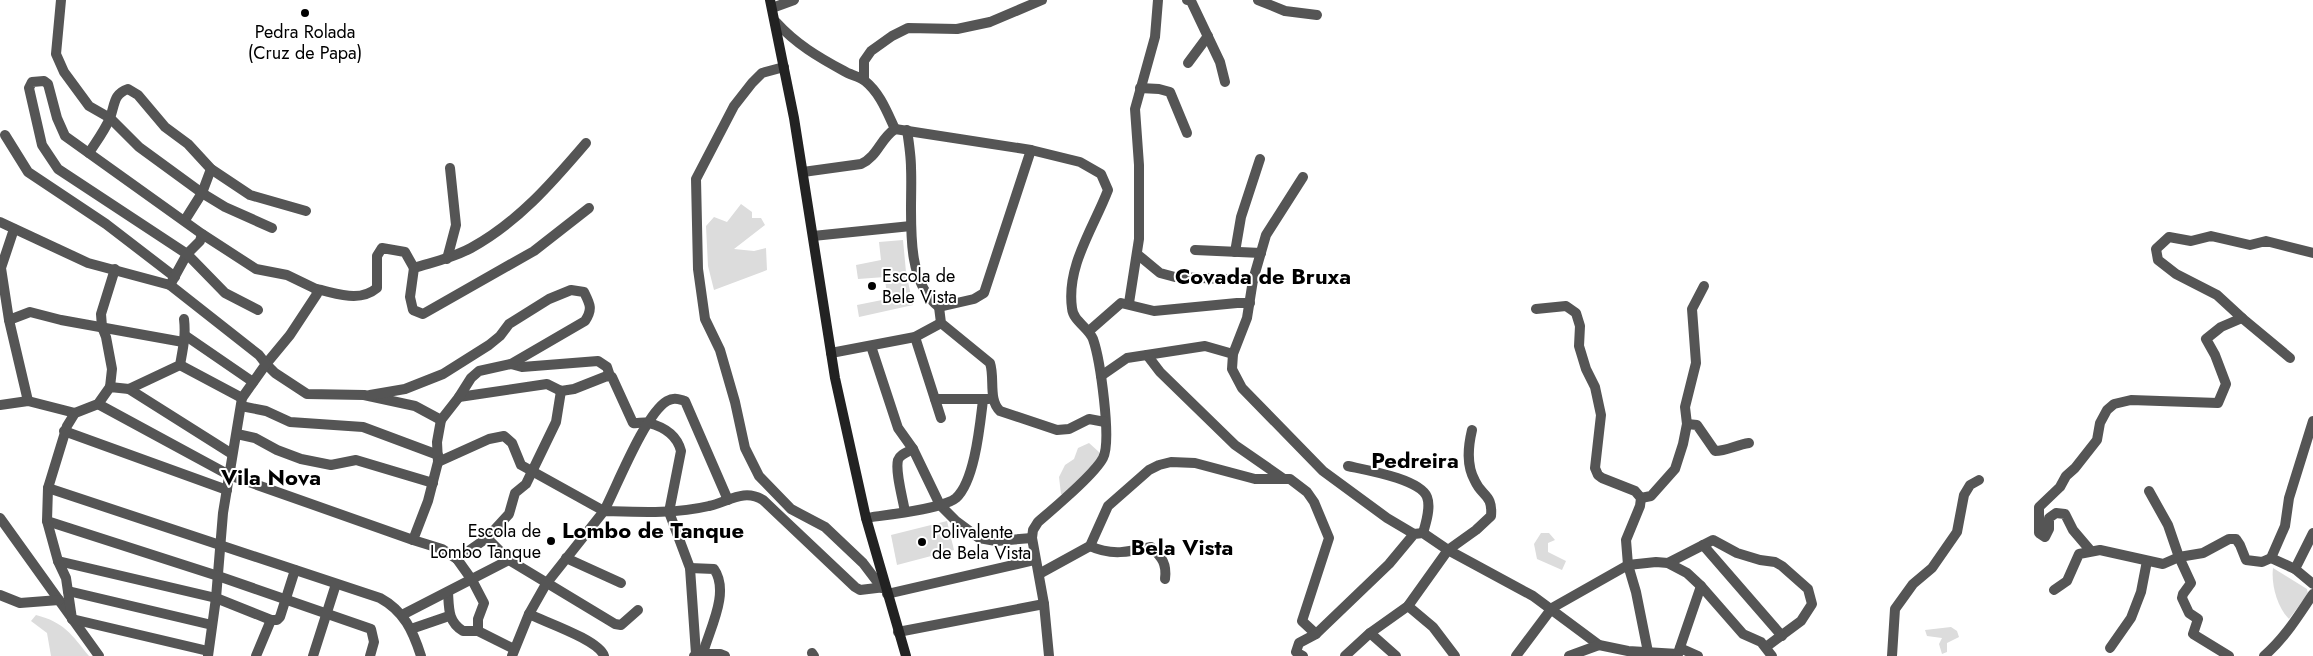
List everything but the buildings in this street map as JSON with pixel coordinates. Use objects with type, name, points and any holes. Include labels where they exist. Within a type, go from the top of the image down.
[{"type":"main road","points":[[771,4],[776,22],[803,172],[831,352],[866,518],[885,590],[906,656]]},
{"type":"street","points":[[61,0],[56,54],[64,72],[84,101],[110,118],[138,147],[202,193],[225,207],[272,228]]},
{"type":"street","points":[[771,4],[794,0]]},
{"type":"street","points":[[864,80],[864,61],[870,51],[908,28],[957,29],[990,22],[1042,0]]},
{"type":"street","points":[[1129,303],[1139,239],[1139,165],[1135,109],[1154,37],[1158,0]]},
{"type":"street","points":[[1186,0],[1191,1],[1208,36],[1226,82]]},
{"type":"street","points":[[1258,0],[1285,11],[1317,15]]},
{"type":"street","points":[[776,22],[792,39],[806,50],[850,75],[864,80],[879,96],[895,129]]},
{"type":"street","points":[[1188,63],[1208,36]]},
{"type":"street","points":[[784,67],[762,73],[752,83],[734,106],[696,179],[698,269],[705,319],[720,350],[735,402],[744,448],[759,476],[791,509],[825,527],[863,563],[885,590]]},
{"type":"street","points":[[258,310],[225,293],[187,254],[58,169],[42,145],[29,88],[32,82],[44,81],[48,84],[57,118],[65,136],[202,234],[256,269],[287,275],[316,289],[350,297],[368,295],[376,288],[377,256],[382,248],[405,252],[414,268],[410,297],[414,310],[423,314],[534,251],[588,208]]},
{"type":"street","points":[[1140,88],[1159,89],[1170,92],[1187,133]]},
{"type":"street","points":[[89,153],[110,118],[114,101],[121,91],[128,89],[138,94],[165,127],[188,144],[211,169],[250,195],[306,211]]},
{"type":"street","points":[[803,172],[861,164],[870,160],[876,154],[886,135],[895,129],[1031,150],[1080,162],[1101,174],[1108,190],[1077,261],[1071,297],[1072,310],[1076,318],[1093,338],[1101,376],[1106,450],[1099,465],[1038,522],[1033,530],[1032,538],[1044,604],[1049,656]]},
{"type":"street","points":[[866,518],[940,505],[955,499],[965,487],[988,400],[993,372],[990,363],[941,323],[939,307],[918,275],[914,264],[911,226],[911,168],[907,130]]},
{"type":"street","points":[[5,135],[28,172],[106,224],[259,355],[275,373],[306,394],[364,396],[415,406],[441,420]]},
{"type":"street","points":[[414,268],[447,259],[471,248],[504,226],[542,195],[586,143]]},
{"type":"street","points":[[939,307],[974,299],[984,292],[1031,150]]},
{"type":"street","points":[[1235,252],[1241,217],[1260,159]]},
{"type":"street","points":[[447,259],[456,225],[450,168]]},
{"type":"street","points":[[185,220],[202,193],[211,169]]},
{"type":"street","points":[[1303,177],[1266,235],[1253,280],[1247,318],[1233,354],[1232,369],[1242,388],[1323,471],[1387,518],[1533,596],[1552,608],[1599,645],[1628,651],[1678,653],[1698,656]]},
{"type":"street","points":[[0,222],[88,263],[172,281]]},
{"type":"street","points":[[813,236],[911,226]]},
{"type":"street","points":[[14,229],[1,268],[8,320],[28,401]]},
{"type":"street","points":[[172,281],[187,254],[200,241],[202,234]]},
{"type":"street","points":[[2290,358],[2217,295],[2176,274],[2164,265],[2158,260],[2156,249],[2169,237],[2191,242],[2211,236],[2250,245],[2266,241],[2313,253]]},
{"type":"street","points":[[1195,250],[1261,253]]},
{"type":"street","points":[[1137,254],[1160,272],[1175,277],[1253,280]]},
{"type":"street","points":[[0,405],[28,401],[75,413],[98,404],[110,387],[112,369],[106,337],[102,327],[102,314],[115,269]]},
{"type":"street","points":[[1641,498],[1651,496],[1675,469],[1687,424],[1685,407],[1696,363],[1692,309],[1704,286]]},
{"type":"street","points":[[72,619],[208,654],[229,475],[242,402],[253,382],[290,335],[317,294],[316,289]]},
{"type":"street","points":[[364,396],[405,389],[443,374],[489,345],[500,336],[508,324],[549,299],[571,290],[584,292],[591,305],[591,312],[585,321],[511,364],[479,371],[471,378],[441,420],[437,442],[438,458],[433,483],[413,540]]},
{"type":"street","points":[[1089,331],[1121,303],[1129,303],[1137,308],[1154,311],[1250,303]]},
{"type":"street","points":[[1536,309],[1566,306],[1576,314],[1580,326],[1579,346],[1586,369],[1595,387],[1601,415],[1595,468],[1598,475],[1602,478],[1635,491],[1641,498],[1640,506],[1626,540],[1628,565],[1636,592],[1648,652]]},
{"type":"street","points":[[8,320],[30,312],[61,320],[185,339],[253,382]]},
{"type":"street","points":[[2090,550],[2073,530],[2065,514],[2056,513],[2049,518],[2049,529],[2045,537],[2039,533],[2039,507],[2060,487],[2066,476],[2075,468],[2097,440],[2100,423],[2107,410],[2114,404],[2131,400],[2218,403],[2226,384],[2206,339],[2221,327],[2242,318]]},
{"type":"street","points":[[180,365],[185,339],[184,319]]},
{"type":"street","points":[[831,352],[915,337],[941,323]]},
{"type":"street","points":[[915,337],[941,418]]},
{"type":"street","points":[[871,346],[898,428],[914,449],[940,505],[956,521],[979,538],[996,542],[1032,538]]},
{"type":"street","points":[[1101,376],[1127,358],[1205,346],[1233,354]]},
{"type":"street","points":[[1147,355],[1160,372],[1236,445],[1284,480]]},
{"type":"street","points":[[511,364],[522,367],[598,361],[607,367],[633,423],[648,422],[672,434],[679,442],[681,451],[669,512],[690,568],[698,655]]},
{"type":"street","points":[[180,365],[242,402],[266,410],[290,422],[363,427],[438,458],[489,439],[504,436],[512,442],[521,465],[604,511],[669,512],[710,506],[747,494],[755,495],[763,500],[860,590],[885,590],[1035,560]]},
{"type":"street","points":[[129,389],[180,365]]},
{"type":"street","points":[[459,397],[547,384],[561,391],[574,389],[610,376]]},
{"type":"street","points":[[110,387],[129,389],[232,454]]},
{"type":"street","points":[[457,559],[487,538],[508,514],[515,493],[526,484],[556,422],[561,391]]},
{"type":"street","points":[[448,592],[449,616],[452,621],[463,631],[478,630],[513,652],[529,614],[546,584],[604,511],[648,422],[666,402],[675,398],[685,402],[728,500]]},
{"type":"street","points":[[935,399],[988,400],[1000,411],[1057,430],[1069,429],[1089,419],[1105,422]]},
{"type":"street","points":[[98,404],[229,475],[442,549],[457,559],[472,580],[484,603],[478,619],[478,630]]},
{"type":"street","points":[[72,619],[66,578],[58,561],[47,521],[48,488],[64,431],[75,413]]},
{"type":"street","points":[[2054,590],[2067,581],[2080,554],[2090,550],[2100,550],[2163,564],[2179,557],[2203,553],[2229,539],[2236,539],[2246,560],[2262,562],[2271,558],[2285,526],[2288,498],[2313,421]]},
{"type":"street","points":[[1687,424],[1697,425],[1716,451],[1724,451],[1735,445],[1749,443]]},
{"type":"street","points":[[1345,656],[1370,633],[1408,606],[1448,550],[1476,530],[1491,516],[1490,498],[1475,482],[1470,467],[1468,447],[1472,430]]},
{"type":"street","points":[[64,431],[227,490]]},
{"type":"street","points":[[237,434],[255,438],[277,450],[301,459],[331,464],[356,460],[433,483]]},
{"type":"street","points":[[905,512],[898,460],[902,454],[914,449]]},
{"type":"street","points":[[1038,574],[1090,546],[1108,506],[1149,470],[1159,465],[1171,462],[1195,464],[1256,478],[1290,479],[1307,492],[1320,516],[1328,538],[1302,621],[1298,652]]},
{"type":"street","points":[[1298,652],[1389,564],[1418,533],[1427,518],[1427,498],[1419,487],[1382,474],[1348,466]]},
{"type":"street","points":[[1892,656],[1895,609],[1913,584],[1932,568],[1957,532],[1964,495],[1970,485],[1979,480]]},
{"type":"street","points":[[48,488],[380,598],[393,605],[402,615],[421,656]]},
{"type":"street","points":[[2149,491],[2168,525],[2179,557],[2191,583],[2182,598],[2190,614],[2198,619],[2193,634],[2229,656]]},
{"type":"street","points":[[0,518],[99,656]]},
{"type":"street","points":[[47,521],[218,576],[371,629],[374,642],[370,656]]},
{"type":"street","points":[[2295,569],[2313,533]]},
{"type":"street","points":[[487,538],[509,560],[546,584],[616,624],[626,623],[638,610]]},
{"type":"street","points":[[1516,656],[1552,608],[1628,565],[1656,562],[1668,563],[1686,573],[1701,586],[1743,634],[1762,642],[1769,652],[1782,636],[1801,621],[1812,604],[1808,589],[1775,562],[1760,560],[1737,553],[1714,540],[1668,563]]},
{"type":"street","points":[[1703,545],[1782,636]]},
{"type":"street","points":[[1090,546],[1103,552],[1120,553],[1151,547],[1163,558],[1166,570],[1165,579]]},
{"type":"street","points":[[566,558],[621,583]]},
{"type":"street","points":[[2271,558],[2295,569],[2313,584]]},
{"type":"street","points":[[402,615],[509,560]]},
{"type":"street","points":[[58,561],[216,598],[271,620],[278,620],[280,617],[295,570]]},
{"type":"street","points":[[2110,648],[2131,618],[2141,592],[2147,561]]},
{"type":"street","points":[[690,568],[714,569],[720,578],[720,597],[698,655]]},
{"type":"street","points":[[313,656],[336,584]]},
{"type":"street","points":[[1678,653],[1701,586]]},
{"type":"street","points":[[68,591],[212,625]]},
{"type":"street","points":[[2264,656],[2277,644],[2313,594]]},
{"type":"street","points":[[0,596],[20,603],[59,600]]},
{"type":"street","points":[[898,632],[1044,604]]},
{"type":"street","points":[[1408,606],[1433,627],[1455,656]]},
{"type":"street","points":[[529,614],[588,640],[603,652],[604,656]]},
{"type":"street","points":[[410,629],[449,616]]},
{"type":"street","points":[[256,656],[271,620]]},
{"type":"street","points":[[1302,621],[1316,634]]},
{"type":"street","points":[[1370,633],[1396,656]]},
{"type":"street","points":[[1568,656],[1599,645]]},
{"type":"street","points":[[698,655],[720,654],[725,656]]},
{"type":"shaded area","points":[[741,204],[752,212],[752,218],[761,218],[765,225],[734,249],[754,251],[766,248],[767,270],[714,290],[708,266],[706,226],[714,217],[727,222]]},
{"type":"shaded area","points":[[903,240],[906,272],[913,305],[859,317],[857,305],[887,299],[885,277],[858,279],[856,265],[881,260],[879,242]]},
{"type":"shaded area","points":[[1089,443],[1099,452],[1101,458],[1082,488],[1073,498],[1061,494],[1059,477],[1065,465],[1074,459],[1078,448]]},
{"type":"shaded area","name":"Polivalente de Bela Vista","points":[[947,521],[954,550],[897,565],[891,535]]},
{"type":"shaded area","points":[[1541,533],[1549,533],[1555,540],[1548,543],[1548,552],[1566,561],[1562,570],[1537,559],[1534,544]]},
{"type":"shaded area","points":[[2273,568],[2307,589],[2308,594],[2289,619],[2281,608],[2276,595]]},
{"type":"shaded area","points":[[36,615],[54,621],[67,630],[89,656],[51,656],[47,633],[31,621]]},
{"type":"shaded area","points":[[1951,627],[1957,631],[1959,637],[1947,643],[1947,652],[1942,654],[1939,644],[1942,638],[1927,636],[1925,630]]},
{"type":"place","name":"Pedra Rolada (Cruz de Papa)","points":[[305,13]]},
{"type":"place","name":"Escola de Bele Vista","points":[[872,286]]},
{"type":"place","name":"Escola de Lombo Tanque","points":[[551,541]]},
{"type":"place","name":"Polivalente de Bela Vista","points":[[922,542]]},
{"type":"district","name":"Covada de Bruxa","points":[[1263,276]]},
{"type":"district","name":"Pedreira","points":[[1415,460]]},
{"type":"district","name":"Vila Nova","points":[[271,477]]},
{"type":"district","name":"Lombo de Tanque","points":[[653,530]]},
{"type":"district","name":"Bela Vista","points":[[1182,547]]}]
